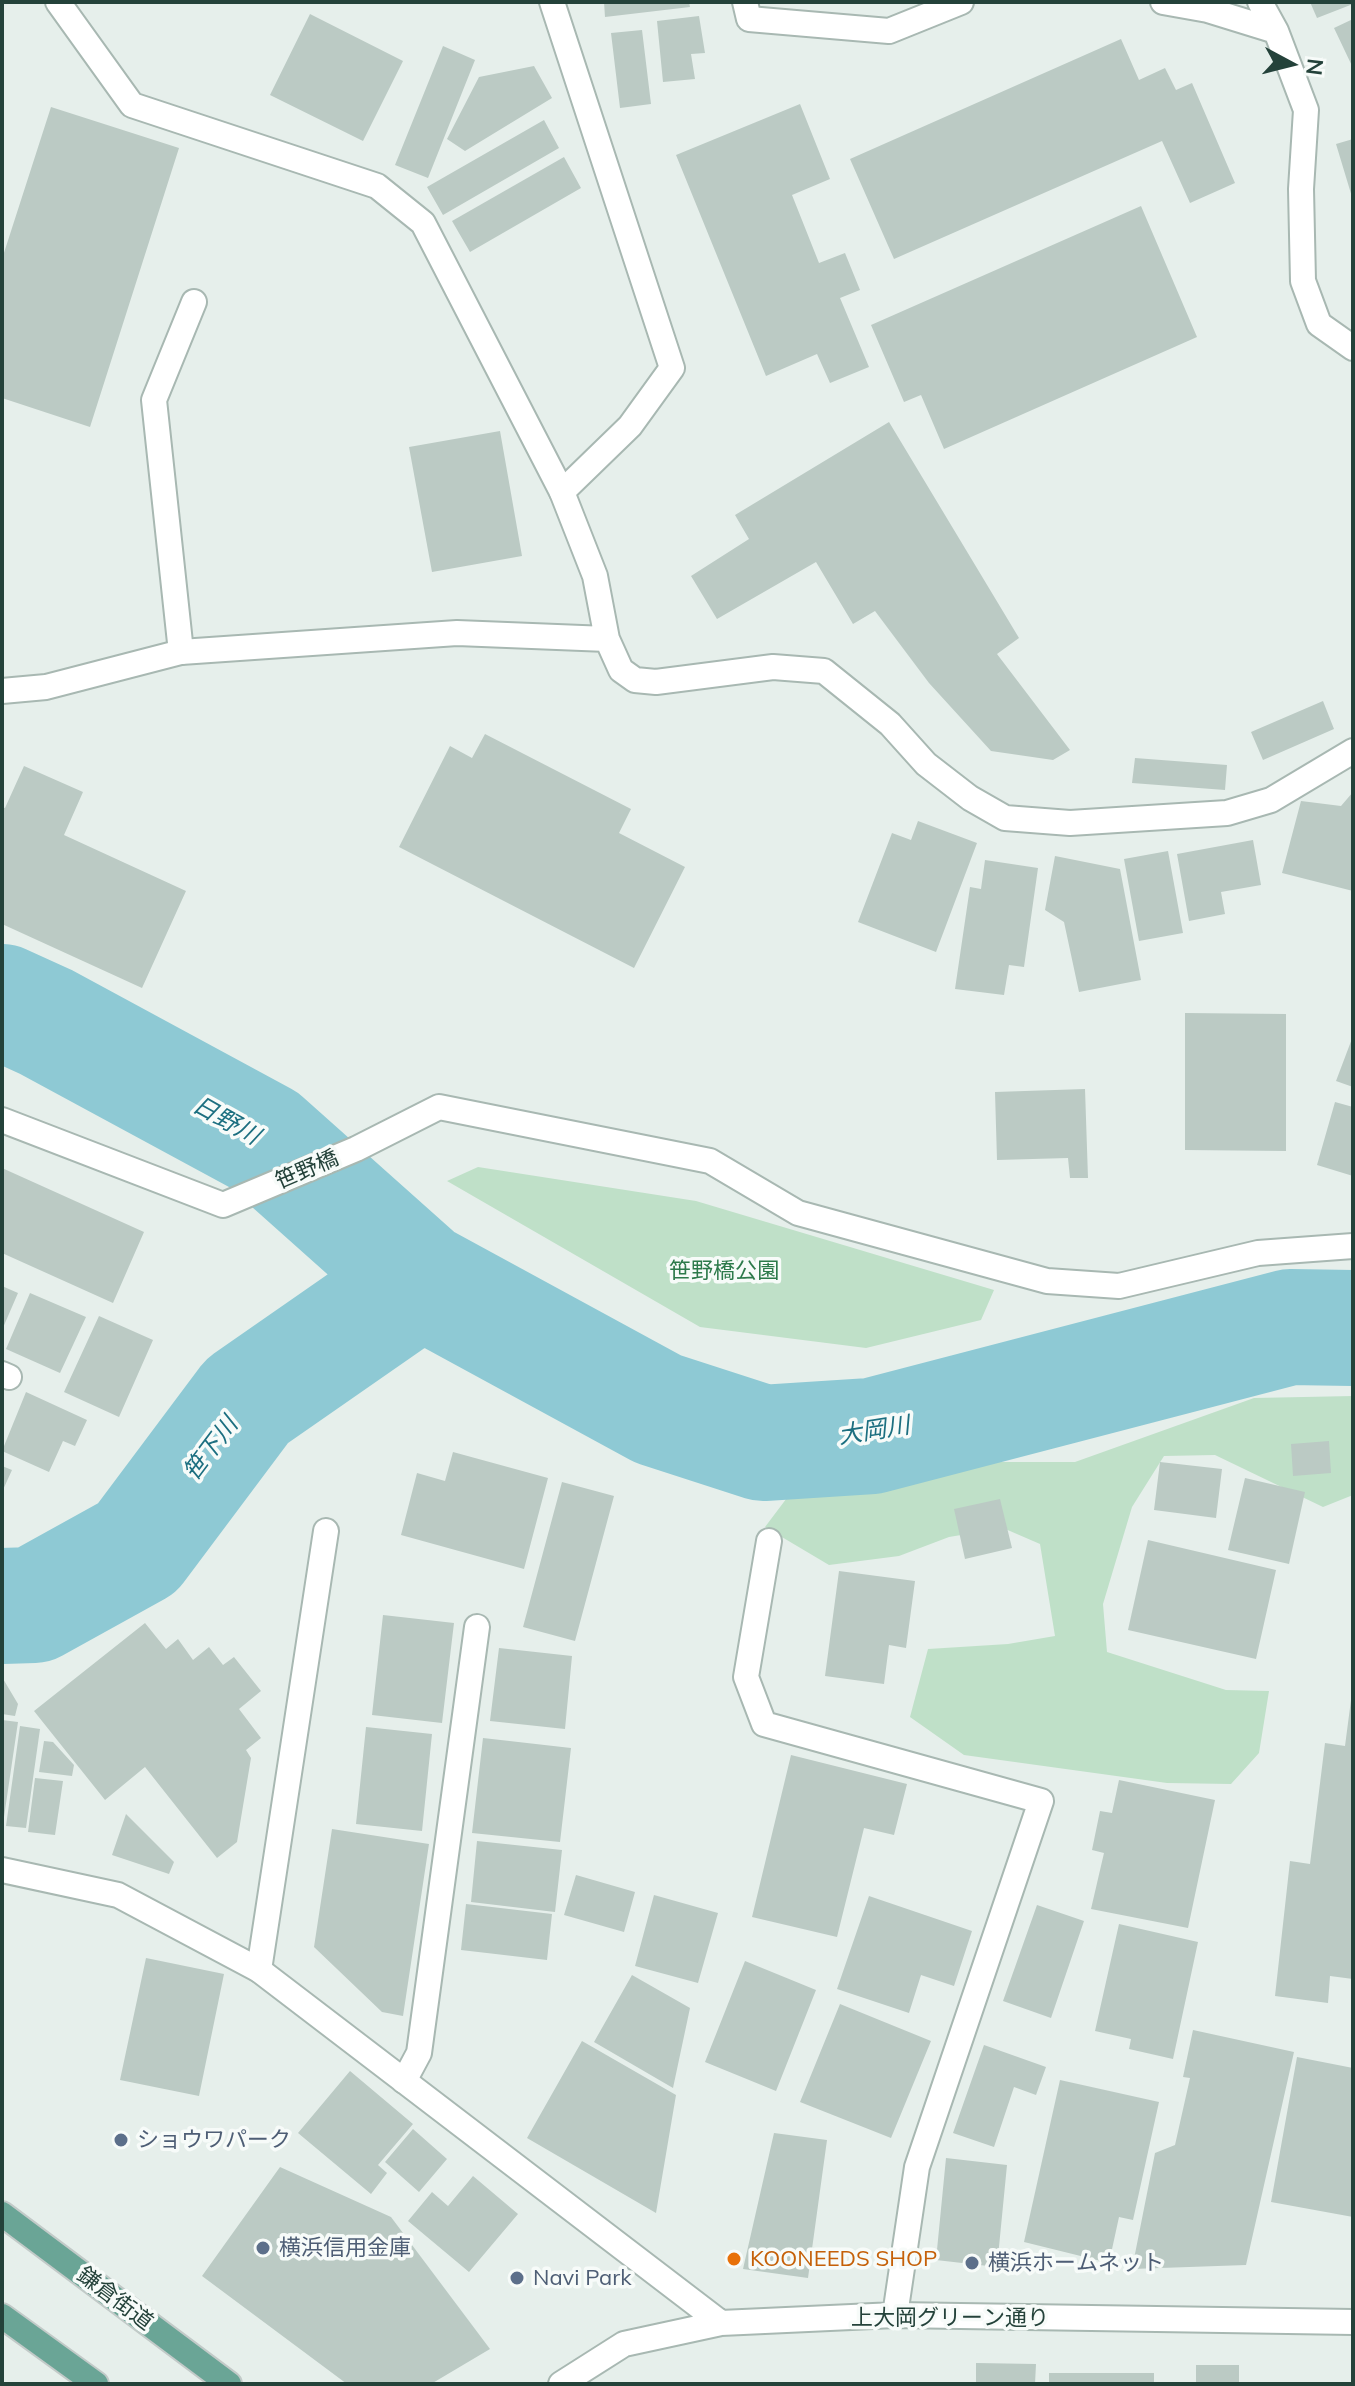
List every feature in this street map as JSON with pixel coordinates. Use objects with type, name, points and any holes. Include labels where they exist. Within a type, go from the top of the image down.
[{"type":"main road","name":"鎌倉街道","points":[[2,2214],[229,2384]]},
{"type":"main road","points":[[2,2316],[96,2384]]},
{"type":"street","points":[[58,2],[132,105],[377,186],[423,223],[562,492],[595,576],[607,639],[621,670],[635,680],[656,682],[773,667],[824,671],[890,724],[926,764],[970,798],[1005,818],[1084,823],[1227,813],[1271,800],[1353,751]]},
{"type":"street","points":[[552,2],[672,368],[630,426],[562,492]]},
{"type":"street","points":[[745,2],[749,19],[889,31],[961,2]]},
{"type":"street","points":[[1163,2],[1208,10],[1276,31]]},
{"type":"street","points":[[1260,2],[1276,31],[1306,110],[1301,189],[1303,281],[1319,324],[1353,348]]},
{"type":"street","points":[[181,652],[154,400],[194,302]]},
{"type":"street","points":[[2,691],[46,687],[181,652],[457,633],[607,639]]},
{"type":"street","name":"笹野橋","points":[[2,1120],[223,1205],[356,1149],[439,1107],[710,1161],[798,1213],[1047,1281],[1119,1286],[1258,1253],[1353,1246]]},
{"type":"street","points":[[259,1970],[326,1531]]},
{"type":"street","points":[[769,1541],[746,1677],[764,1724],[1041,1801],[917,2167],[895,2315]]},
{"type":"street","points":[[404,2081],[419,2053],[477,1627]]},
{"type":"street","points":[[2,1870],[118,1895],[259,1970],[721,2323]]},
{"type":"street","name":"上大岡グリーン通り","points":[[561,2384],[624,2344],[721,2323],[895,2315],[1353,2322]]},
{"type":"green space","name":"笹野橋公園","points":[[478,1167],[696,1201],[994,1290],[981,1320],[866,1348],[700,1327],[447,1181]]},
{"type":"green space","points":[[1353,1396],[1353,1495],[1323,1507],[1215,1455],[1164,1456],[1132,1507],[1103,1604],[1107,1652],[1226,1690],[1269,1691],[1259,1753],[1231,1784],[1167,1783],[964,1755],[910,1717],[928,1649],[1008,1644],[1055,1636],[1040,1544],[1003,1528],[949,1537],[899,1556],[829,1565],[765,1527],[808,1470],[897,1462],[1075,1462],[1254,1398]]},
{"type":"building","points":[[604,2],[689,2],[690,7],[605,17]]},
{"type":"building","points":[[1310,2],[1353,2],[1353,4],[1317,18]]},
{"type":"building","points":[[310,14],[403,61],[363,141],[270,95]]},
{"type":"building","points":[[699,16],[705,53],[691,54],[695,79],[663,82],[657,21]]},
{"type":"building","points":[[1353,19],[1353,68],[1334,28]]},
{"type":"building","points":[[642,30],[651,104],[620,108],[611,33]]},
{"type":"building","points":[[1121,39],[1139,80],[1165,68],[1176,90],[1192,83],[1235,183],[1190,203],[1162,141],[894,259],[850,159]]},
{"type":"building","points":[[443,46],[475,60],[428,178],[395,165]]},
{"type":"building","points":[[534,66],[552,98],[465,151],[447,139],[479,77]]},
{"type":"building","points":[[800,104],[830,179],[792,195],[819,263],[845,253],[860,290],[840,298],[869,367],[830,383],[817,354],[766,376],[676,155]]},
{"type":"building","points":[[51,107],[179,148],[90,427],[2,398],[2,259]]},
{"type":"building","points":[[544,120],[559,148],[443,215],[427,187]]},
{"type":"building","points":[[1353,139],[1353,197],[1352,197],[1336,144]]},
{"type":"building","points":[[564,157],[581,188],[470,252],[452,221]]},
{"type":"building","points":[[1141,206],[1197,337],[944,449],[921,395],[904,402],[871,325]]},
{"type":"building","points":[[889,422],[1019,638],[997,654],[1070,750],[1053,760],[991,751],[929,683],[875,611],[853,624],[816,562],[717,619],[691,576],[749,539],[735,515]]},
{"type":"building","points":[[500,431],[522,556],[432,572],[409,447]]},
{"type":"building","points":[[1323,701],[1334,729],[1263,760],[1251,732]]},
{"type":"building","points":[[485,734],[631,809],[619,833],[685,867],[634,968],[399,847],[450,746],[472,758]]},
{"type":"building","points":[[1135,758],[1227,765],[1225,790],[1132,783]]},
{"type":"building","points":[[24,766],[83,792],[64,835],[186,891],[142,988],[2,924],[2,807],[5,808]]},
{"type":"building","points":[[1353,792],[1353,891],[1282,873],[1301,801],[1341,806]]},
{"type":"building","points":[[918,821],[977,843],[936,952],[858,922],[892,833],[911,840]]},
{"type":"building","points":[[1253,840],[1261,885],[1221,892],[1225,914],[1189,921],[1177,854]]},
{"type":"building","points":[[1168,851],[1183,933],[1139,941],[1124,859]]},
{"type":"building","points":[[1055,856],[1120,869],[1141,980],[1079,992],[1064,922],[1045,910]]},
{"type":"building","points":[[985,860],[1038,868],[1024,967],[1009,965],[1004,995],[955,989],[970,887],[981,889]]},
{"type":"building","points":[[1185,1013],[1286,1014],[1286,1151],[1185,1150]]},
{"type":"building","points":[[1353,1036],[1353,1087],[1336,1081]]},
{"type":"building","points":[[1085,1089],[1088,1178],[1070,1178],[1068,1158],[997,1160],[995,1092]]},
{"type":"building","points":[[1335,1102],[1353,1107],[1353,1176],[1317,1165]]},
{"type":"building","points":[[2,1168],[144,1232],[113,1303],[2,1253]]},
{"type":"building","points":[[2,1286],[18,1293],[2,1330]]},
{"type":"building","points":[[30,1293],[86,1317],[60,1373],[6,1349]]},
{"type":"building","points":[[99,1316],[153,1340],[119,1417],[64,1392]]},
{"type":"building","points":[[26,1392],[87,1420],[75,1446],[63,1441],[49,1472],[2,1451]]},
{"type":"building","points":[[1329,1441],[1331,1473],[1293,1476],[1291,1444]]},
{"type":"building","points":[[453,1452],[548,1478],[524,1569],[401,1535],[417,1473],[445,1481]]},
{"type":"building","points":[[1160,1462],[1222,1469],[1216,1518],[1154,1510]]},
{"type":"building","points":[[2,1466],[12,1470],[2,1492]]},
{"type":"building","points":[[1245,1478],[1305,1492],[1289,1564],[1228,1550]]},
{"type":"building","points":[[562,1482],[614,1496],[575,1641],[523,1627]]},
{"type":"building","points":[[1000,1499],[1012,1548],[965,1559],[954,1509]]},
{"type":"building","points":[[1148,1540],[1276,1570],[1256,1659],[1128,1630]]},
{"type":"building","points":[[839,1571],[915,1581],[906,1648],[889,1645],[884,1684],[825,1676]]},
{"type":"building","points":[[383,1615],[454,1623],[442,1723],[372,1715]]},
{"type":"building","points":[[145,1623],[166,1649],[178,1639],[193,1660],[209,1647],[223,1665],[234,1657],[261,1691],[239,1709],[261,1738],[246,1750],[251,1758],[237,1842],[217,1858],[145,1767],[105,1800],[34,1711]]},
{"type":"building","points":[[499,1648],[572,1656],[565,1729],[490,1721]]},
{"type":"building","points":[[2,1677],[18,1704],[15,1716],[2,1714]]},
{"type":"building","points":[[1351,1700],[1353,1979],[1330,1976],[1328,2003],[1275,1996],[1290,1861],[1310,1864],[1325,1743],[1345,1746]]},
{"type":"building","points":[[2,1720],[18,1722],[4,1817],[2,1817]]},
{"type":"building","points":[[20,1726],[40,1729],[26,1828],[6,1826]]},
{"type":"building","points":[[366,1727],[432,1734],[422,1831],[356,1824]]},
{"type":"building","points":[[483,1738],[571,1748],[560,1842],[472,1833]]},
{"type":"building","points":[[44,1741],[53,1742],[74,1765],[72,1776],[39,1772]]},
{"type":"building","points":[[791,1755],[907,1784],[894,1835],[864,1828],[837,1937],[752,1917]]},
{"type":"building","points":[[35,1778],[63,1781],[55,1835],[28,1832]]},
{"type":"building","points":[[1119,1780],[1215,1800],[1188,1928],[1091,1909],[1104,1853],[1092,1850],[1100,1811],[1112,1813]]},
{"type":"building","points":[[126,1814],[174,1862],[169,1874],[112,1855]]},
{"type":"building","points":[[332,1829],[429,1844],[403,2016],[382,2012],[314,1947]]},
{"type":"building","points":[[477,1841],[562,1850],[555,1912],[471,1902]]},
{"type":"building","points":[[576,1875],[635,1892],[624,1932],[564,1915]]},
{"type":"building","points":[[654,1895],[718,1913],[698,1983],[635,1966]]},
{"type":"building","points":[[869,1896],[972,1931],[954,1986],[921,1975],[909,2013],[837,1989]]},
{"type":"building","points":[[466,1904],[552,1914],[547,1960],[461,1950]]},
{"type":"building","points":[[1037,1905],[1084,1921],[1051,2018],[1003,2001]]},
{"type":"building","points":[[1119,1924],[1198,1942],[1173,2059],[1129,2049],[1131,2039],[1095,2031]]},
{"type":"building","points":[[146,1958],[224,1974],[199,2096],[120,2080]]},
{"type":"building","points":[[745,1961],[816,1990],[776,2091],[705,2062]]},
{"type":"building","points":[[632,1975],[690,2008],[673,2088],[594,2042]]},
{"type":"building","points":[[840,2004],[931,2041],[891,2138],[800,2102]]},
{"type":"building","points":[[1193,2030],[1294,2052],[1246,2265],[1132,2269],[1155,2153],[1175,2145],[1190,2078],[1183,2077]]},
{"type":"building","points":[[582,2041],[676,2095],[656,2213],[527,2138]]},
{"type":"building","points":[[984,2045],[1046,2067],[1036,2095],[1014,2087],[994,2147],[953,2133]]},
{"type":"building","points":[[1297,2057],[1353,2068],[1353,2217],[1271,2202]]},
{"type":"building","points":[[350,2071],[413,2124],[378,2165],[387,2173],[371,2194],[298,2133]]},
{"type":"building","points":[[1060,2080],[1159,2102],[1133,2220],[1119,2217],[1109,2263],[1024,2242]]},
{"type":"building","points":[[413,2129],[447,2159],[419,2192],[385,2162]]},
{"type":"building","points":[[774,2133],[827,2140],[808,2278],[743,2269]]},
{"type":"building","points":[[946,2158],[1007,2165],[997,2267],[936,2260]]},
{"type":"building","points":[[280,2167],[391,2217],[490,2349],[431,2384],[347,2384],[202,2276]]},
{"type":"building","points":[[473,2176],[518,2214],[469,2272],[408,2221],[432,2192],[448,2206]]},
{"type":"building","points":[[976,2363],[1036,2364],[1035,2384],[976,2384]]},
{"type":"building","points":[[1196,2365],[1239,2365],[1239,2384],[1196,2384]]},
{"type":"building","points":[[1049,2373],[1154,2373],[1154,2384],[1049,2384]]},
{"type":"waterway","name":"大岡川","points":[[2,1002],[46,1022],[264,1140],[421,1280],[658,1409],[763,1443],[872,1436],[1290,1327],[1353,1328]]},
{"type":"waterway","name":"笹下川","points":[[2,1606],[34,1605],[137,1548],[247,1401],[421,1280]]},
{"type":"place","name":"ショウワパーク","points":[[121,2140]]},
{"type":"place","name":"横浜信用金庫","points":[[263,2248]]},
{"type":"place","name":"KOONEEDS SHOP","points":[[734,2259]]},
{"type":"place","name":"横浜ホームネット","points":[[972,2263]]},
{"type":"place","name":"Navi Park","points":[[517,2278]]},
{"type":"water label","name":"日野川","points":[[226,1121]]}]
